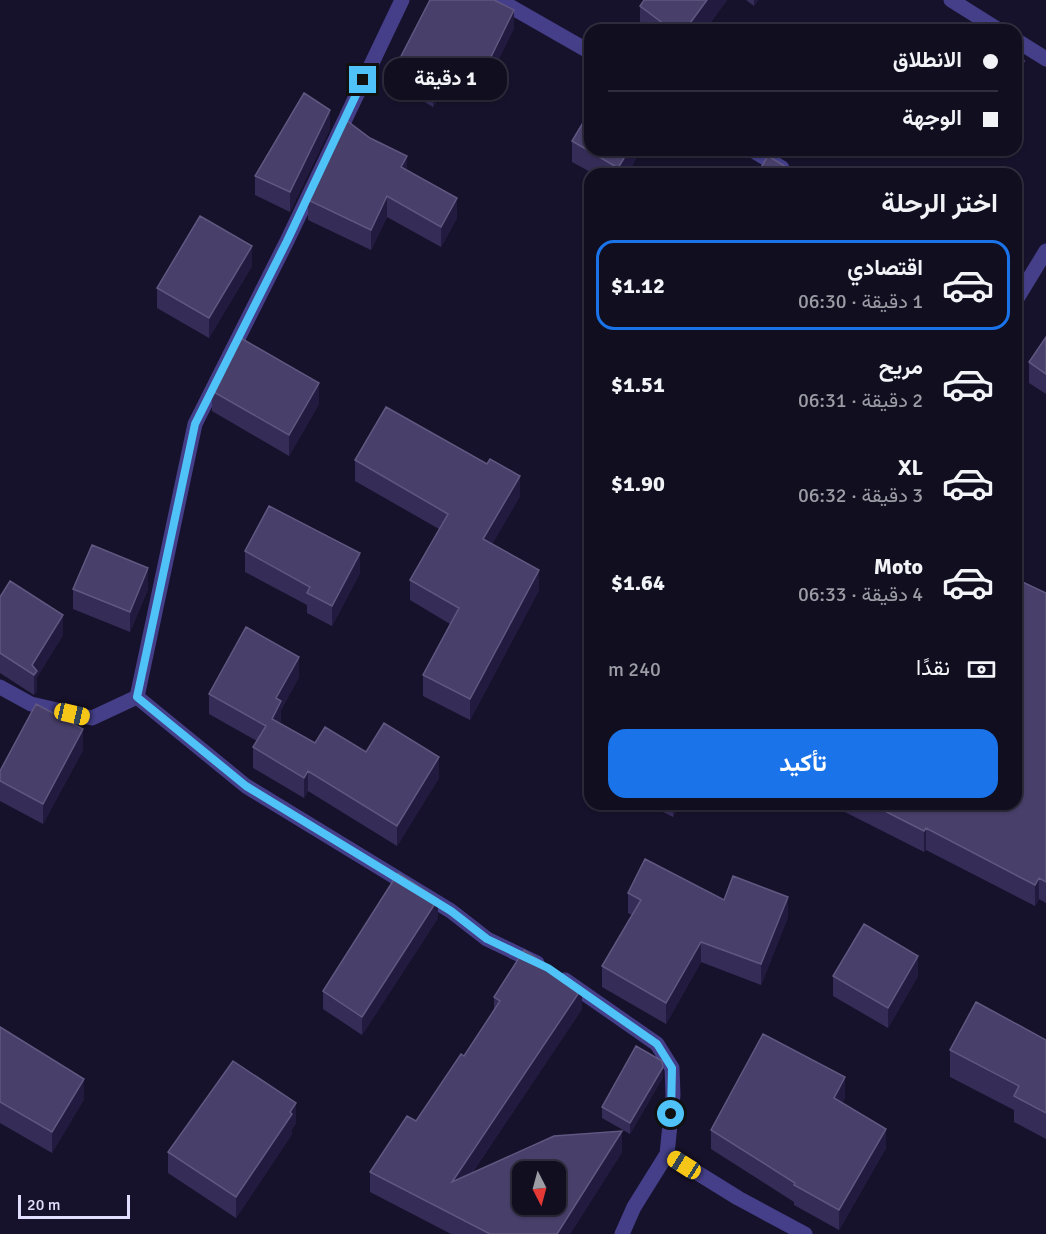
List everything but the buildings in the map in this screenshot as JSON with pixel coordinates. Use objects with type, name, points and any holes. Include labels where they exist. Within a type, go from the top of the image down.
[{"type":"street","points":[[137,697],[195,424],[287,241],[402,0]]},
{"type":"street","points":[[500,0],[584,49]]},
{"type":"street","points":[[951,0],[989,24]]},
{"type":"street","points":[[1022,44],[1046,59]]},
{"type":"street","points":[[762,156],[782,168]]},
{"type":"street","points":[[1022,290],[1046,251]]},
{"type":"street","points":[[0,687],[31,704],[92,718],[137,697]]},
{"type":"street","points":[[137,697],[246,786],[451,911],[487,939],[548,968],[657,1044],[672,1068],[673,1095],[667,1154],[634,1207],[622,1234]]},
{"type":"street","points":[[667,1154],[738,1198],[805,1234]]},
{"type":"route","points":[[363,80],[287,241],[195,424],[137,697],[180,735],[246,786],[306,825],[451,911],[487,939],[548,968],[657,1044],[672,1068],[671,1114]]}]
